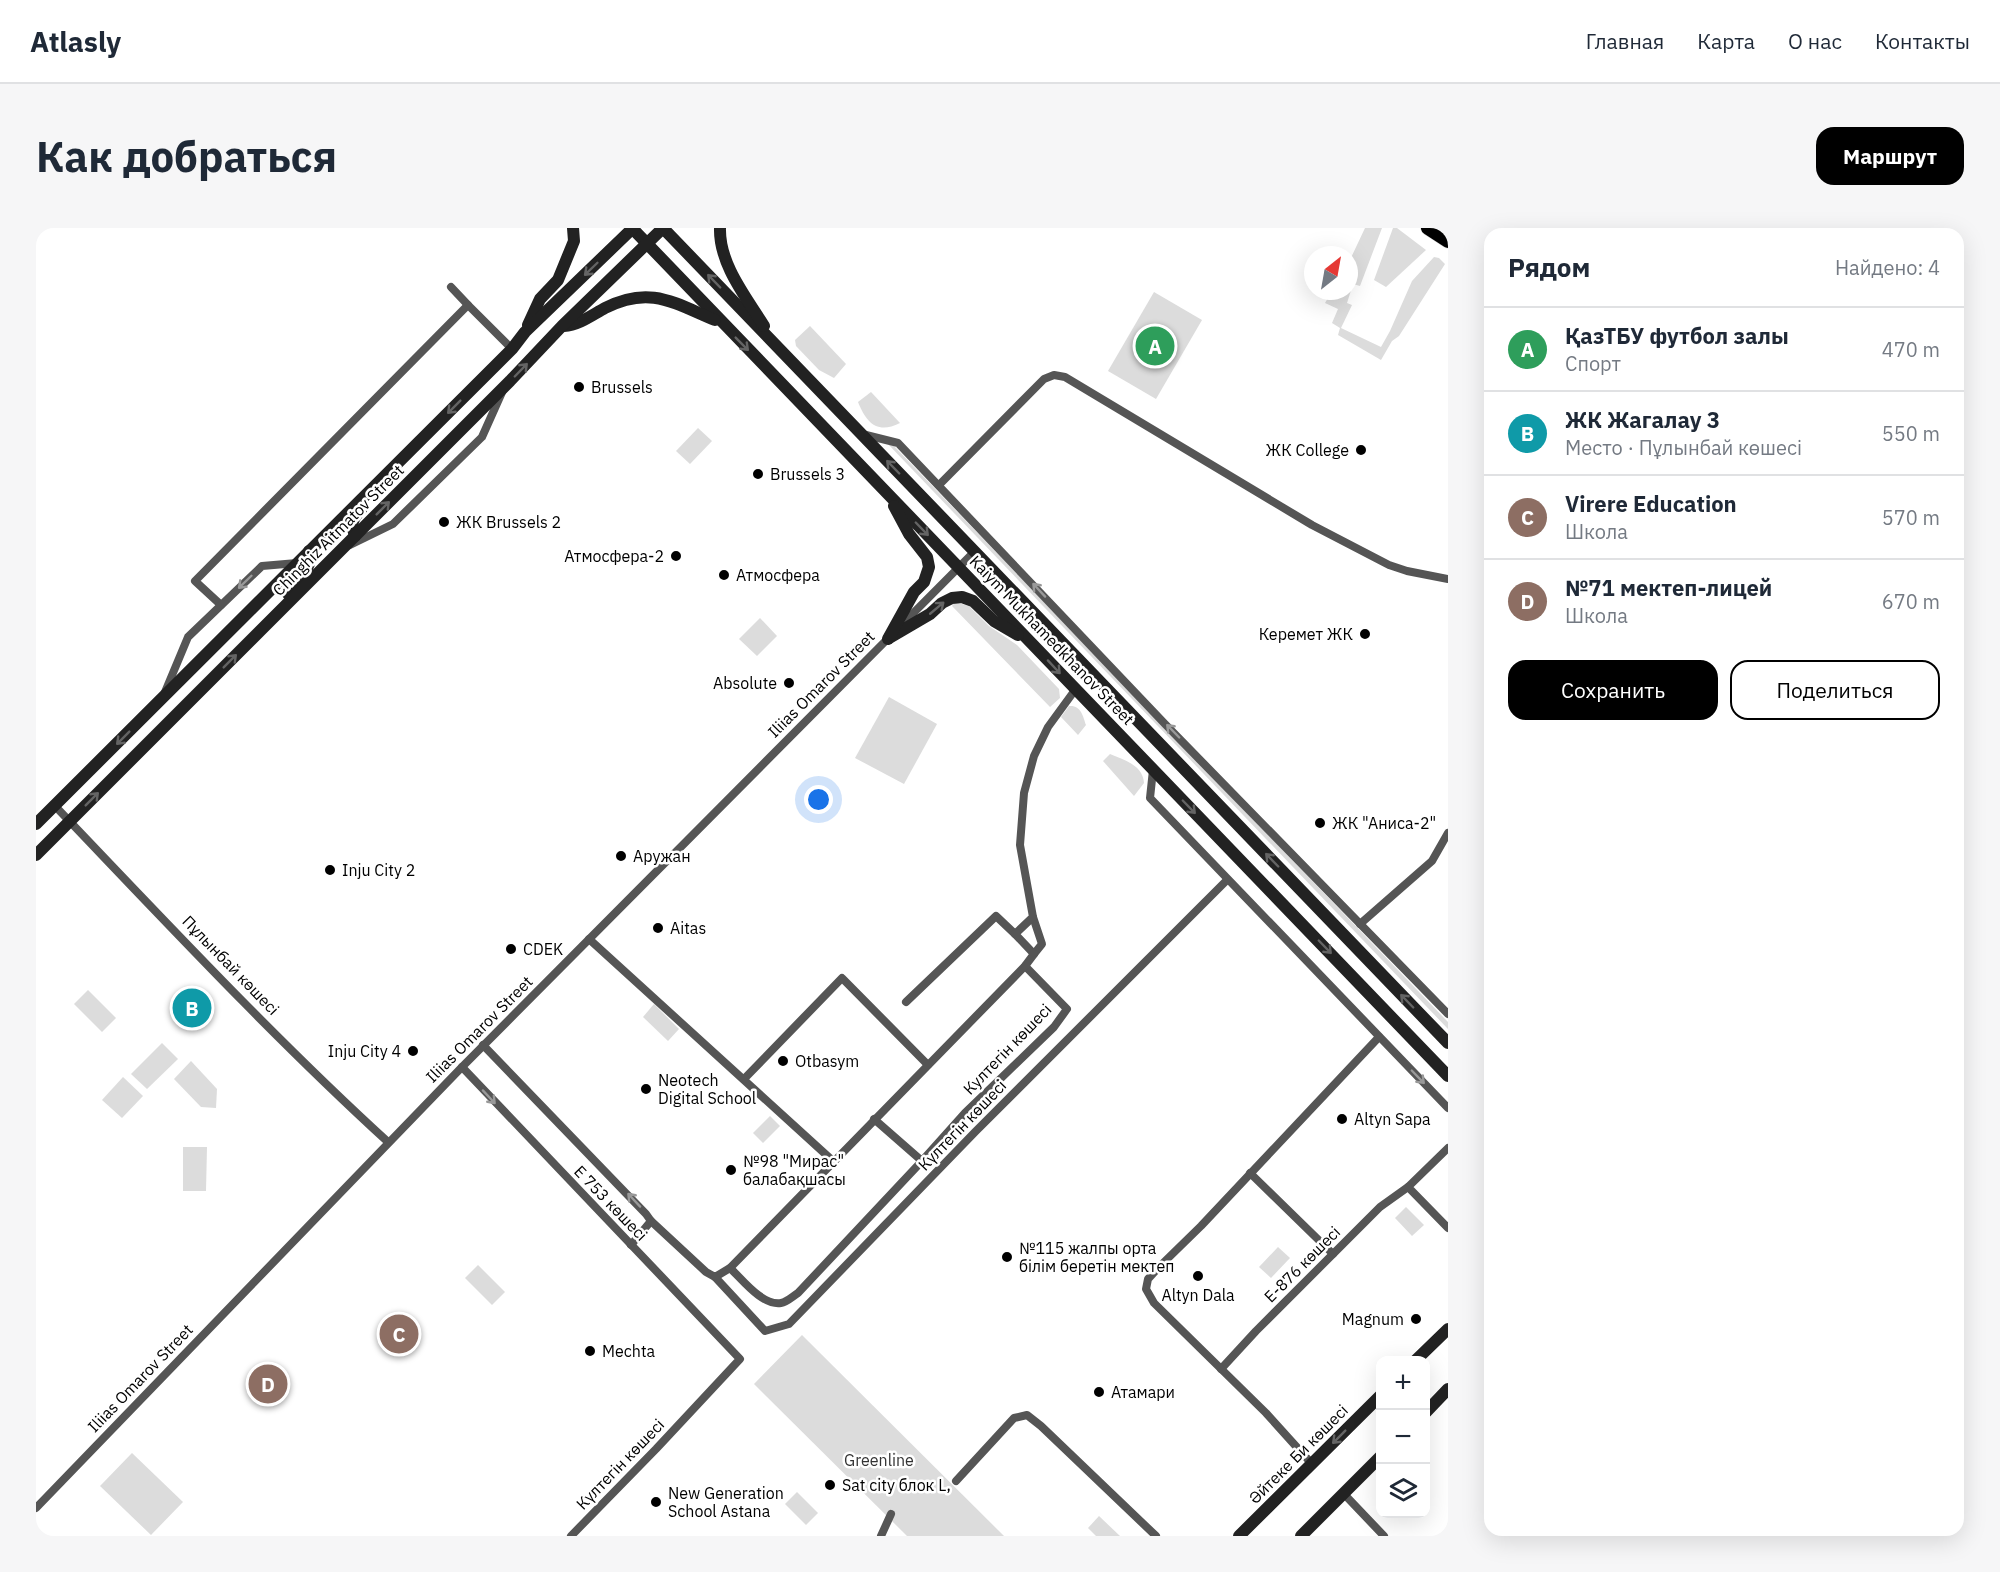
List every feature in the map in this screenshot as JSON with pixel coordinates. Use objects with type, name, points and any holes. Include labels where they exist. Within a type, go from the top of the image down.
[{"type":"main road","points":[[525,332],[540,299],[558,280],[574,241],[573,228]]},
{"type":"main road","name":"Chinghiz Aitmatov Street","points":[[36,824],[512,349],[525,332],[632,228]]},
{"type":"main road","name":"Kaiym Mukhamedkhanov Street","points":[[632,228],[1448,1076]]},
{"type":"main road","name":"Chinghiz Aitmatov Street","points":[[36,855],[344,548],[562,326],[663,228]]},
{"type":"main road","name":"Kaiym Mukhamedkhanov Street","points":[[663,228],[1448,1043]]},
{"type":"main road","points":[[720,228],[720,238],[727,262],[778,347]]},
{"type":"main road","points":[[1428,228],[1448,241]]},
{"type":"main road","points":[[562,326],[574,326],[616,303],[646,296],[671,301],[720,322]]},
{"type":"main road","points":[[355,536],[351,524],[352,519],[383,483],[392,468]]},
{"type":"main road","points":[[886,492],[909,534],[927,557],[929,567],[924,582],[914,592],[888,639]]},
{"type":"main road","points":[[279,611],[310,564],[309,551]]},
{"type":"main road","points":[[888,639],[930,614],[942,603],[952,598],[962,597],[972,601],[994,621],[1032,644]]},
{"type":"main road","points":[[141,720],[156,735]]},
{"type":"main road","points":[[1420,1356],[1448,1329]]},
{"type":"main road","points":[[1427,1410],[1448,1389]]},
{"type":"main road","name":"Әйтеке Би көшесі","points":[[1239,1536],[1376,1400]]},
{"type":"main road","points":[[1301,1536],[1376,1461]]},
{"type":"street","points":[[451,287],[512,349]]},
{"type":"street","points":[[221,605],[195,581],[468,305]]},
{"type":"street","points":[[939,485],[1044,379],[1054,375],[1065,377],[1312,525],[1389,565],[1448,579]]},
{"type":"street","points":[[344,548],[393,524],[482,437],[505,386]]},
{"type":"street","points":[[861,434],[898,442],[1166,724],[1448,1014]]},
{"type":"street","name":"Iliias Omarov Street","points":[[36,1508],[388,1142],[974,552]]},
{"type":"street","points":[[161,699],[189,637],[221,605],[262,566],[297,563]]},
{"type":"street","points":[[483,1046],[639,1205],[651,1221],[706,1272],[716,1276],[729,1268],[1024,966],[1042,944],[1033,917],[1020,845],[1024,793],[1034,756],[1048,727],[1075,690]]},
{"type":"street","points":[[1153,770],[1150,798],[1448,1108]]},
{"type":"street","name":"Пұлынбай көшесі","points":[[55,806],[244,1003],[337,1096],[388,1142]]},
{"type":"street","points":[[1360,924],[1432,861],[1448,833]]},
{"type":"street","name":"Күлтегін көшесі","points":[[716,1276],[765,1331],[789,1324],[975,1132],[1227,880]]},
{"type":"street","points":[[906,1002],[996,916],[1016,933],[1034,954]]},
{"type":"street","points":[[1016,933],[1033,917]]},
{"type":"street","points":[[589,939],[833,1161]]},
{"type":"street","name":"Култегін көшесі","points":[[922,1161],[965,1113],[1053,1027],[1067,1009],[1024,966]]},
{"type":"street","points":[[744,1078],[842,978],[928,1065]]},
{"type":"street","points":[[1312,1464],[1154,1303],[1146,1289],[1148,1279],[1158,1268],[1201,1226],[1379,1036]]},
{"type":"street","name":"Е 753 көшесі","points":[[462,1067],[740,1359]]},
{"type":"street","points":[[729,1268],[762,1297],[772,1302],[783,1303],[798,1293],[922,1161],[874,1119]]},
{"type":"street","name":"Е-876 көшесі","points":[[1221,1369],[1380,1207],[1408,1187],[1448,1148]]},
{"type":"street","points":[[1250,1173],[1333,1254]]},
{"type":"street","points":[[1408,1187],[1448,1228]]},
{"type":"street","points":[[631,1245],[651,1221]]},
{"type":"street","name":"Күлтегін көшесі","points":[[571,1536],[740,1359]]},
{"type":"street","points":[[956,1481],[1014,1418],[1027,1415],[1156,1536]]},
{"type":"street","points":[[1344,1494],[1384,1536]]},
{"type":"street","points":[[881,1536],[891,1514]]},
{"type":"green space","points":[[1365,228],[1382,228],[1360,286],[1358,285],[1357,246]]},
{"type":"green space","points":[[1393,228],[1397,228],[1426,250],[1386,287],[1374,280]]},
{"type":"green space","points":[[1434,257],[1439,258],[1445,264],[1381,360],[1338,335],[1340,328],[1332,323],[1338,309],[1325,303],[1327,300],[1348,300],[1347,303],[1352,305],[1341,328],[1381,347],[1412,281]]},
{"type":"green space","points":[[1154,292],[1202,320],[1156,399],[1108,371]]},
{"type":"green space","points":[[810,326],[846,364],[834,378],[819,370],[796,346],[795,340]]},
{"type":"green space","points":[[871,392],[900,423],[885,428],[869,421],[858,402]]},
{"type":"green space","points":[[698,428],[712,441],[690,464],[676,451]]},
{"type":"green space","points":[[887,443],[893,445],[1448,1022],[1448,1029]]},
{"type":"green space","points":[[955,602],[969,606],[989,626],[1017,645],[1059,689],[1060,698],[1050,707],[952,606]]},
{"type":"green space","points":[[760,618],[777,636],[757,656],[739,639]]},
{"type":"green space","points":[[889,697],[937,724],[904,784],[855,758]]},
{"type":"green space","points":[[1069,706],[1079,709],[1086,725],[1078,735],[1061,717]]},
{"type":"green space","points":[[1110,754],[1132,764],[1143,777],[1144,783],[1134,796],[1103,761]]},
{"type":"green space","points":[[88,990],[116,1018],[102,1032],[74,1004]]},
{"type":"green space","points":[[654,1004],[679,1029],[668,1041],[643,1017]]},
{"type":"green space","points":[[162,1043],[178,1059],[147,1089],[131,1074]]},
{"type":"green space","points":[[191,1061],[217,1089],[216,1108],[201,1107],[174,1079]]},
{"type":"green space","points":[[123,1077],[143,1096],[122,1118],[102,1100]]},
{"type":"green space","points":[[770,1116],[780,1126],[763,1143],[753,1133]]},
{"type":"green space","points":[[183,1147],[207,1147],[206,1191],[183,1191]]},
{"type":"green space","points":[[1406,1207],[1424,1225],[1412,1236],[1395,1218]]},
{"type":"green space","points":[[1278,1247],[1290,1258],[1271,1278],[1259,1267]]},
{"type":"green space","points":[[478,1265],[505,1292],[492,1305],[465,1278]]},
{"type":"green space","name":"Greenline","points":[[802,1335],[1004,1536],[907,1536],[754,1384]]},
{"type":"green space","points":[[132,1453],[183,1502],[151,1535],[100,1486]]},
{"type":"green space","points":[[797,1492],[818,1513],[806,1525],[785,1504]]},
{"type":"green space","points":[[1099,1516],[1120,1536],[1096,1536],[1088,1528]]},
{"type":"place","name":"ҚазТБУ футбол залы","points":[[1155,346]]},
{"type":"place","name":"Brussels","points":[[579,387]]},
{"type":"place","name":"ЖК College","points":[[1361,450]]},
{"type":"place","name":"Brussels 3","points":[[758,474]]},
{"type":"place","name":"ЖК Brussels 2","points":[[444,522]]},
{"type":"place","name":"Атмосфера-2","points":[[676,556]]},
{"type":"place","name":"Атмосфера","points":[[724,575]]},
{"type":"place","name":"Керемет ЖК","points":[[1365,634]]},
{"type":"place","name":"Absolute","points":[[789,683]]},
{"type":"place","name":"ЖК \"Аниса-2\"","points":[[1320,823]]},
{"type":"place","name":"Аружан","points":[[621,856]]},
{"type":"place","name":"Inju City 2","points":[[330,870]]},
{"type":"place","name":"Aitas","points":[[658,928]]},
{"type":"place","name":"CDEK","points":[[511,949]]},
{"type":"place","name":"ЖК Жагалау 3","points":[[192,1008]]},
{"type":"place","name":"Inju City 4","points":[[413,1051]]},
{"type":"place","name":"Otbasym","points":[[783,1061]]},
{"type":"place","name":"Neotech Digital School","points":[[646,1089]]},
{"type":"place","name":"Altyn Sapa","points":[[1342,1119]]},
{"type":"place","name":"№98 \"Мирас\" балабақшасы","points":[[731,1170]]},
{"type":"place","name":"№115 жалпы орта білім беретін мектеп","points":[[1007,1257]]},
{"type":"place","name":"Altyn Dala","points":[[1198,1276]]},
{"type":"place","name":"Magnum","points":[[1416,1319]]},
{"type":"place","name":"Virere Education","points":[[399,1334]]},
{"type":"place","name":"Mechta","points":[[590,1351]]},
{"type":"place","name":"№71 мектеп-лицей","points":[[268,1384]]},
{"type":"place","name":"Атамари","points":[[1099,1392]]},
{"type":"place","name":"Sat city блок L,","points":[[830,1485]]},
{"type":"place","name":"New Generation School Astana","points":[[656,1502]]}]
